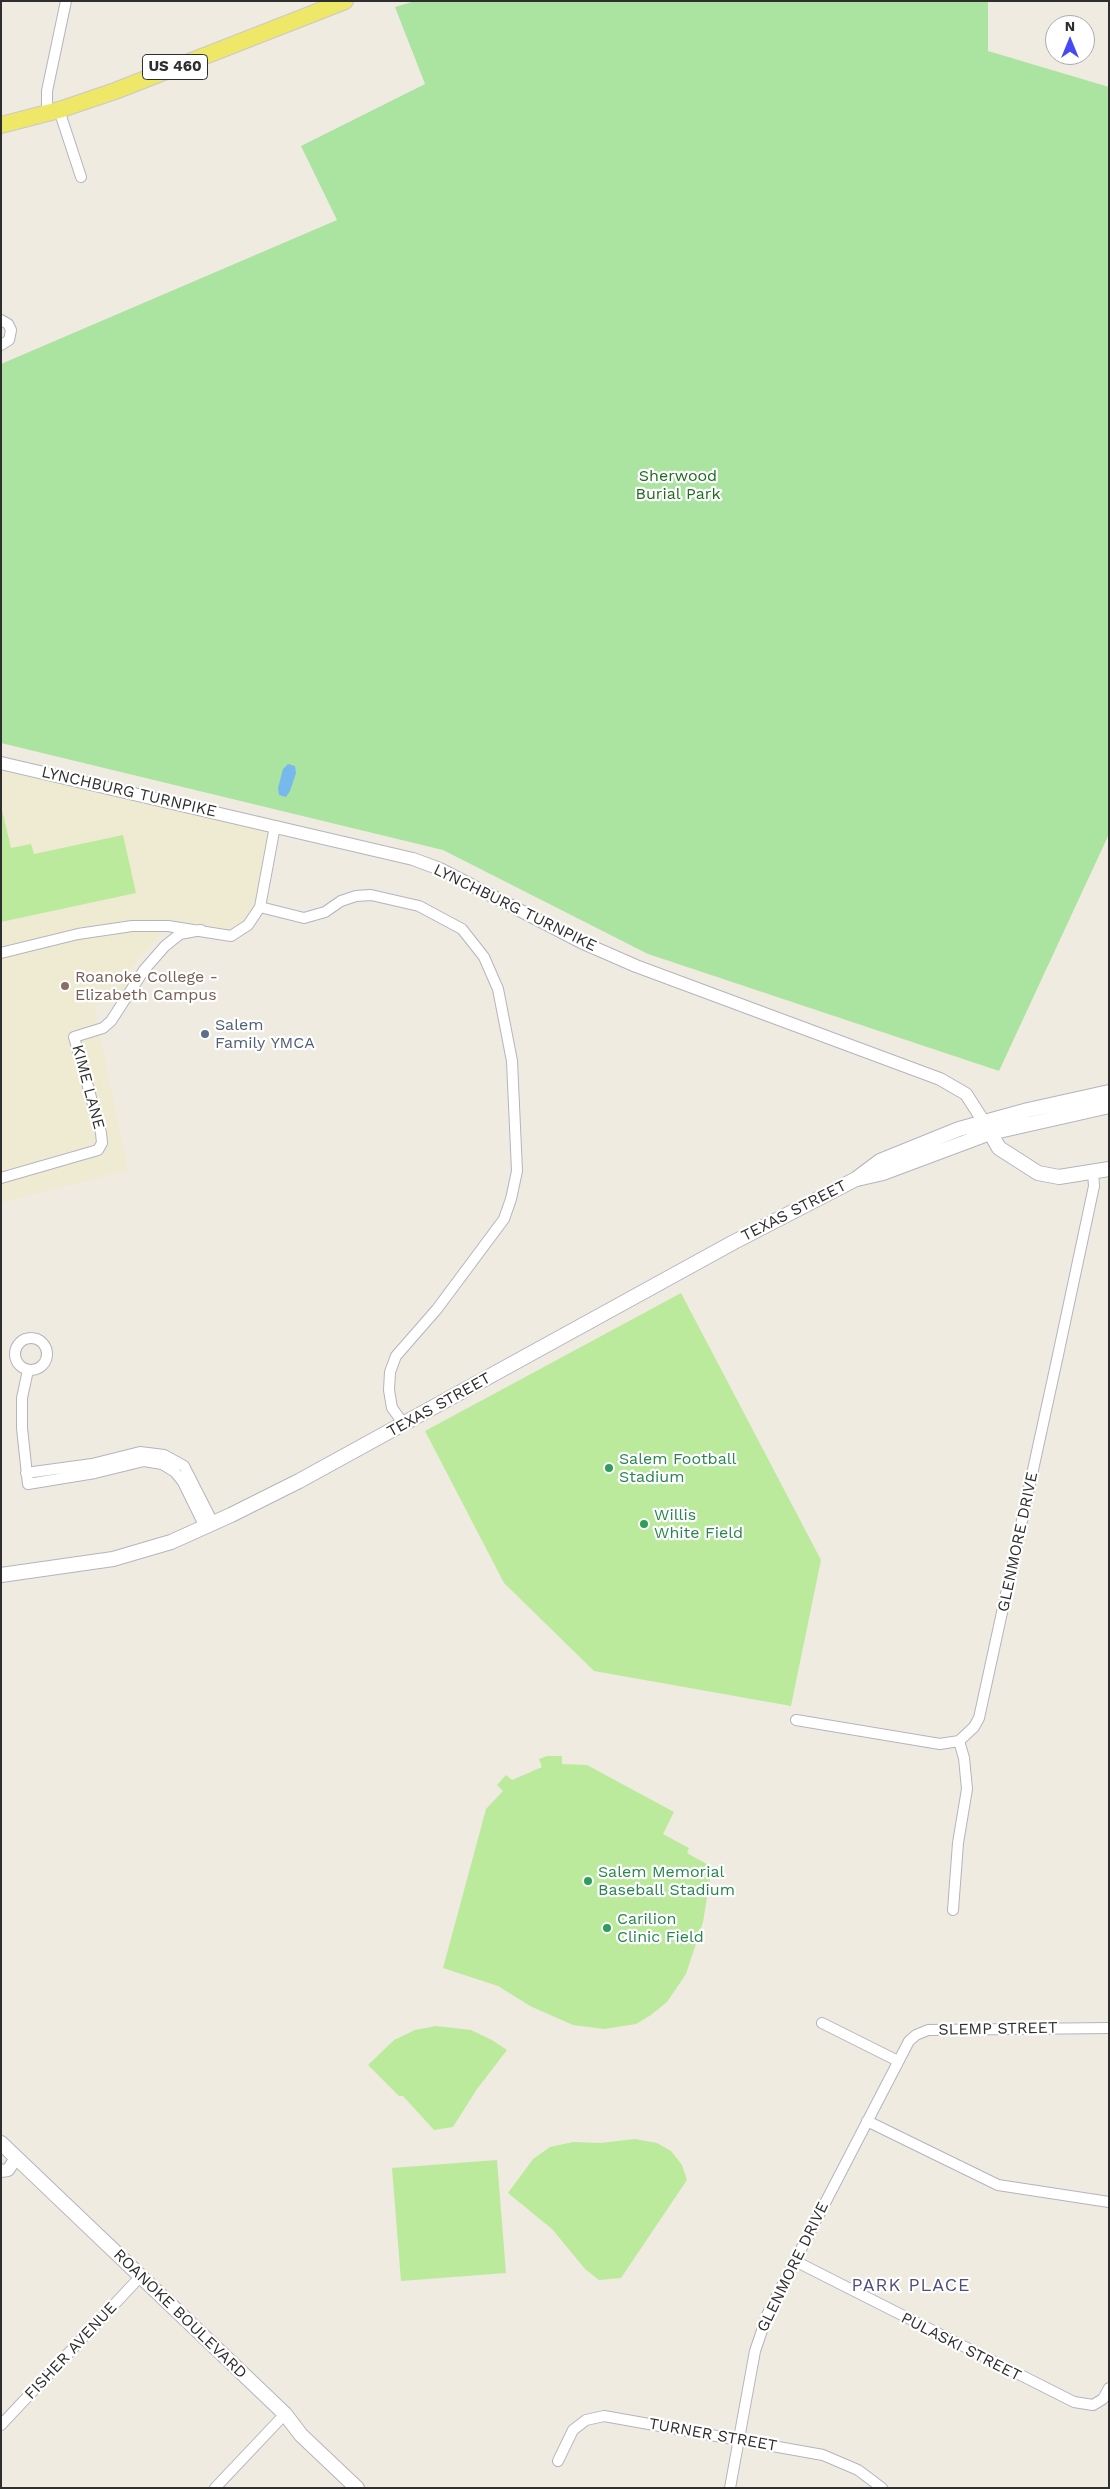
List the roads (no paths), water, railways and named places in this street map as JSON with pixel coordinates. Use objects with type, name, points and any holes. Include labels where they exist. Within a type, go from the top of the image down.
[{"type":"main road","name":"US 460","points":[[1,124],[53,112],[115,91],[345,1]]},
{"type":"main road","name":"TEXAS STREET","points":[[987,1128],[1109,1092]]},
{"type":"main road","name":"TEXAS STREET","points":[[1,1575],[113,1558],[171,1542],[209,1525],[299,1481],[718,1251],[856,1179],[880,1161],[951,1132],[987,1128],[1109,1106]]},
{"type":"main road","name":"LYNCHBURG TURNPIKE","points":[[987,1128],[1003,1139],[1016,1160],[1038,1173],[1050,1176],[1093,1173],[1109,1169]]},
{"type":"main road","name":"ROANOKE BOULEVARD","points":[[1,2143],[284,2414],[302,2436],[357,2488]]},
{"type":"street","points":[[66,1],[47,91],[53,112],[81,177]]},
{"type":"street","points":[[1,320],[8,324],[11,330],[9,340],[1,345]]},
{"type":"street","name":"LYNCHBURG TURNPIKE","points":[[1,763],[374,848],[440,869],[581,942],[636,966],[940,1079],[966,1094],[987,1128]]},
{"type":"street","name":"KIME LANE","points":[[1,953],[109,928],[132,926],[168,926],[231,936],[248,925],[260,907],[275,826]]},
{"type":"street","points":[[260,907],[304,918],[325,912],[342,901],[356,896],[372,895],[419,906],[462,929],[484,957],[498,989],[512,1061],[517,1171],[511,1199],[504,1218],[437,1308],[396,1356],[390,1372],[389,1390],[392,1408],[404,1424]]},
{"type":"street","name":"KIME LANE","points":[[1,1178],[98,1150],[102,1143],[101,1133],[74,1037],[103,1028],[111,1021],[144,970],[165,946],[180,934],[201,930]]},
{"type":"street","name":"GLENMORE DRIVE","points":[[959,1741],[968,1735],[979,1718],[1094,1186],[1093,1173]]},
{"type":"street","points":[[28,1370],[22,1398],[22,1428],[27,1478],[140,1452],[164,1454],[184,1466],[209,1525]]},
{"type":"street","points":[[796,1720],[940,1744],[959,1741],[964,1758],[967,1789],[958,1843],[953,1910]]},
{"type":"street","points":[[822,2023],[898,2060]]},
{"type":"street","name":"SLEMP STREET","points":[[898,2060],[909,2040],[928,2030],[1109,2028]]},
{"type":"street","name":"GLENMORE DRIVE","points":[[730,2488],[760,2334],[768,2313],[898,2060]]},
{"type":"street","points":[[867,2121],[998,2185],[1109,2202]]},
{"type":"street","points":[[1,2171],[8,2170],[16,2158]]},
{"type":"street","name":"PULASKI STREET","points":[[795,2261],[1051,2392],[1083,2406],[1093,2406],[1103,2399],[1109,2388]]},
{"type":"street","name":"FISHER AVENUE","points":[[1,2426],[140,2277]]},
{"type":"street","points":[[215,2488],[284,2414]]},
{"type":"street","name":"TURNER STREET","points":[[558,2461],[573,2430],[586,2420],[604,2416],[823,2455],[858,2470],[882,2488]]},
{"type":"water","points":[[288,764],[295,766],[296,773],[286,797],[279,795],[278,788],[283,769]]},
{"type":"place","name":"Roanoke College - Elizabeth Campus","points":[[65,986]]},
{"type":"place","name":"Salem Family YMCA","points":[[205,1034]]},
{"type":"place","name":"Salem Football Stadium","points":[[609,1468]]},
{"type":"place","name":"Willis White Field","points":[[644,1524]]},
{"type":"place","name":"Salem Memorial Baseball Stadium","points":[[588,1881]]},
{"type":"place","name":"Carilion Clinic Field","points":[[607,1928]]},
{"type":"district","name":"PARK PLACE","points":[[911,2286]]},
{"type":"park label","name":"Sherwood Burial Park","points":[[678,485]]}]
